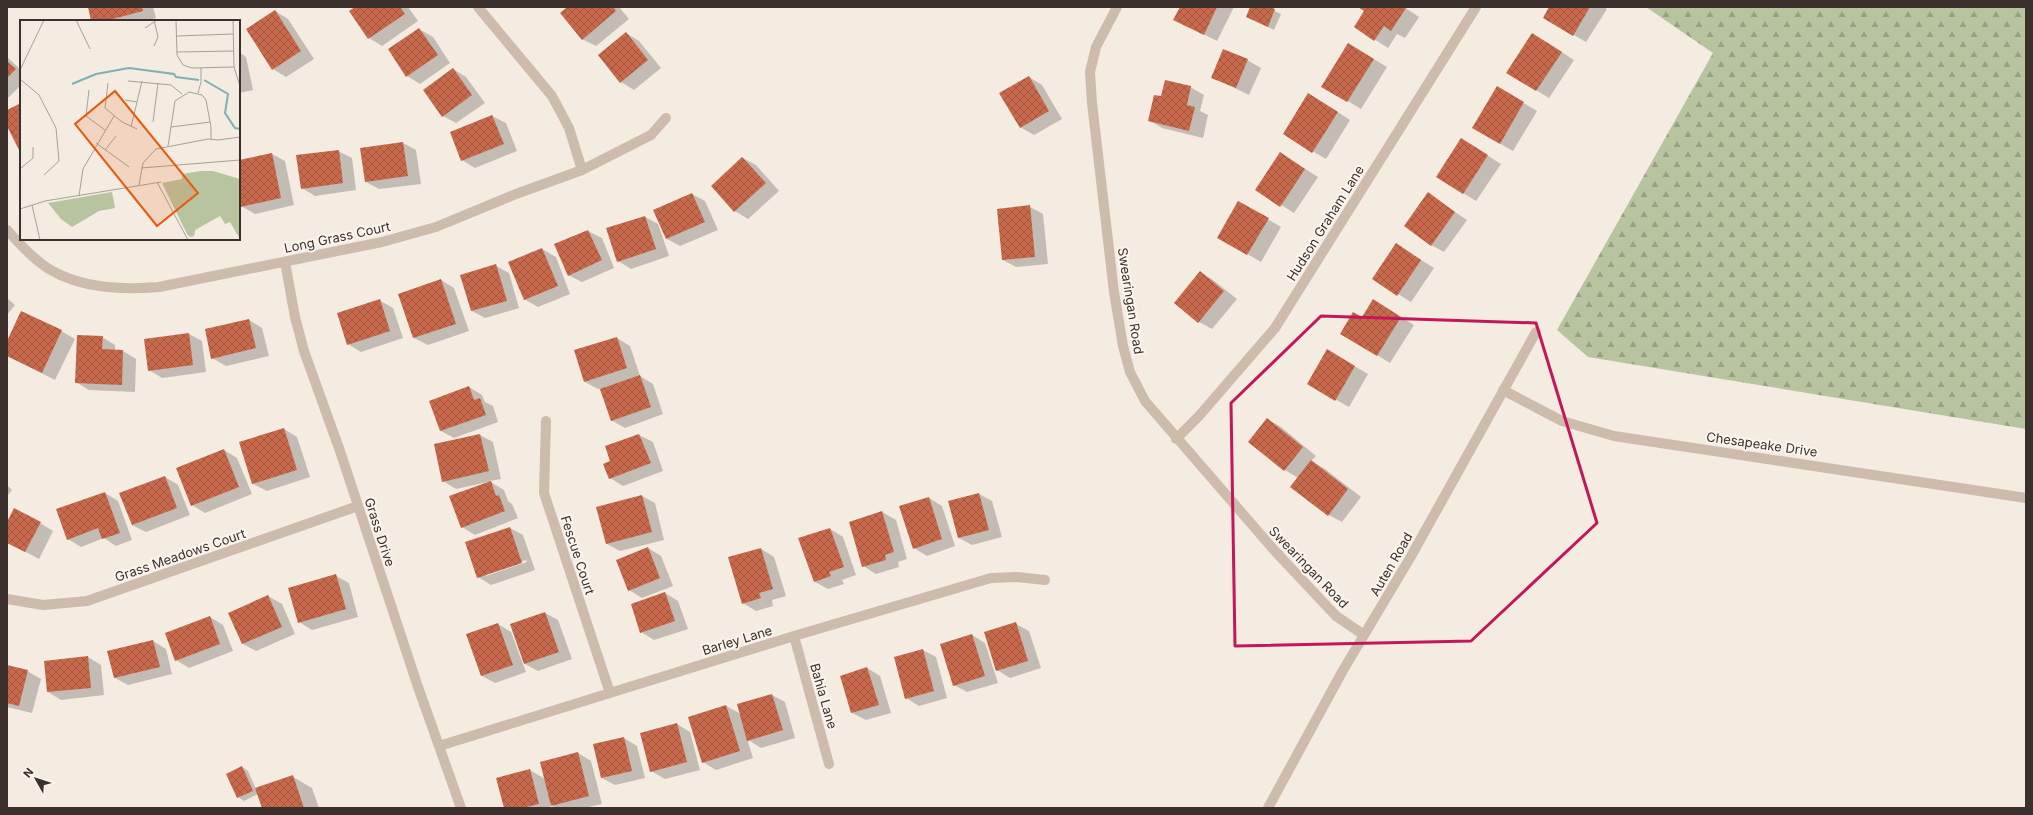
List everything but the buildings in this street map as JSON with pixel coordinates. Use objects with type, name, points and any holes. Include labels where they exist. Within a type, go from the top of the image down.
[{"type":"street","points":[[478,7],[552,96],[569,128],[582,170]]},
{"type":"street","name":"Swearingan Road","points":[[1117,7],[1096,47],[1090,72],[1114,292],[1123,346],[1130,372],[1145,401],[1176,439],[1274,550],[1336,616],[1364,635]]},
{"type":"street","name":"Hudson Graham Lane","points":[[1176,439],[1199,416],[1274,328],[1476,7]]},
{"type":"street","name":"Long Grass Court","points":[[7,230],[27,251],[49,269],[74,280],[102,287],[130,290],[159,287],[382,242],[436,227],[516,194],[582,170],[651,135],[666,118]]},
{"type":"street","name":"Grass Drive","points":[[285,262],[295,317],[304,351],[340,452],[461,808]]},
{"type":"street","name":"Auten Road","points":[[1268,808],[1364,635],[1410,558],[1536,332]]},
{"type":"street","name":"Chesapeake Drive","points":[[1503,390],[1562,422],[1614,436],[2026,498]]},
{"type":"street","name":"Fescue Court","points":[[546,421],[544,493],[610,693]]},
{"type":"street","name":"Grass Meadows Court","points":[[7,599],[42,605],[87,601],[358,506]]},
{"type":"street","name":"Barley Lane","points":[[439,746],[794,636],[991,578],[1017,577],[1045,580]]},
{"type":"street","name":"Bahia Lane","points":[[794,636],[829,764]]},
{"type":"highlighted area","points":[[1321,316],[1536,323],[1597,523],[1471,641],[1235,646],[1231,403]]},
{"type":"green space","points":[[1646,7],[2026,7],[2026,429],[1588,357],[1557,330],[1713,53]]}]
